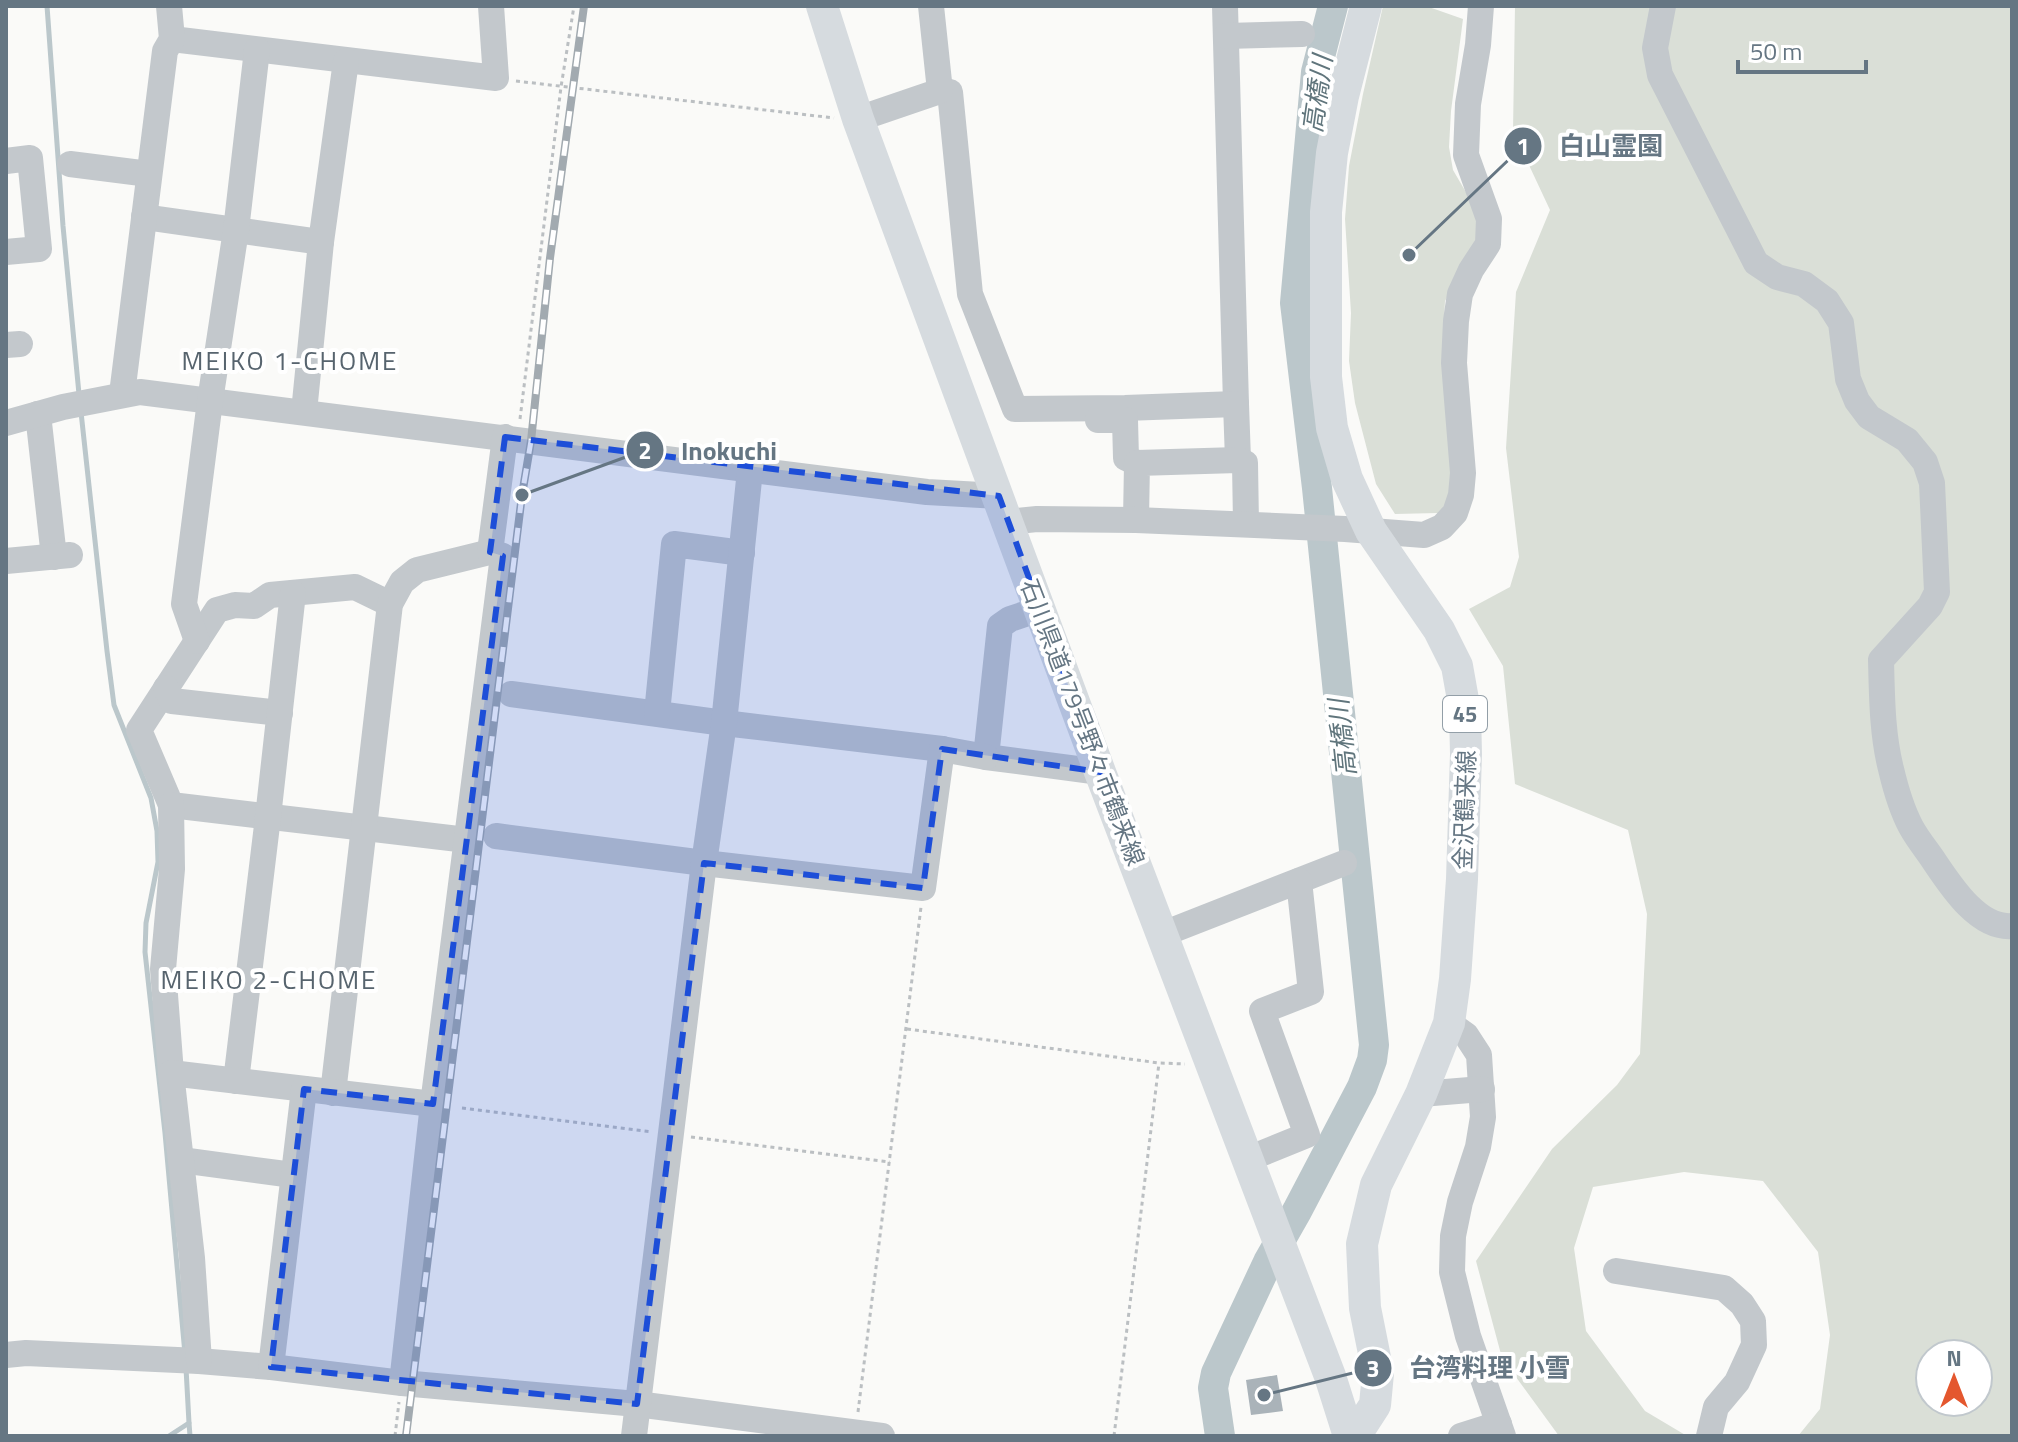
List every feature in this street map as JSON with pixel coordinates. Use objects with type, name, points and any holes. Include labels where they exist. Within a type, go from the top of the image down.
[{"type":"main road","name":"石川県道179号野々市鶴来線","points":[[822,6],[858,119],[1100,772],[1330,1376],[1349,1436]]},
{"type":"main road","name":"金沢鶴来線","points":[[1355,1436],[1375,1405],[1378,1373],[1365,1308],[1362,1244],[1376,1185],[1421,1094],[1449,1023],[1462,879],[1466,754],[1465,711],[1457,666],[1439,630],[1371,531],[1347,479],[1332,428],[1326,377],[1326,212],[1330,168],[1343,96],[1366,6]]},
{"type":"street","points":[[122,394],[165,51],[172,39],[169,6]]},
{"type":"street","points":[[172,39],[496,78],[491,6]]},
{"type":"street","points":[[931,6],[940,91]]},
{"type":"street","points":[[1225,6],[1238,460]]},
{"type":"street","points":[[6,423],[80,403],[140,392],[927,492],[1037,519],[1246,524],[1424,535],[1442,527],[1455,513],[1461,495],[1462,447],[1454,363],[1456,321],[1460,294],[1488,244],[1489,219],[1466,155],[1468,104],[1481,6]]},
{"type":"street","points":[[1663,6],[1655,48],[1660,75],[1756,263],[1777,277],[1804,284],[1827,301],[1841,323],[1848,379],[1857,401],[1869,417],[1907,440],[1925,462],[1932,483],[1937,592],[1930,606],[1881,660],[1891,769],[1910,826],[1955,891],[1982,917],[2002,927],[2012,926]]},
{"type":"street","points":[[1226,36],[1302,34]]},
{"type":"street","points":[[197,641],[184,604],[236,230],[257,50]]},
{"type":"street","points":[[304,412],[321,242],[346,61]]},
{"type":"street","points":[[858,119],[940,91],[950,92],[970,294],[1015,409],[1236,404]]},
{"type":"street","points":[[6,161],[30,158],[39,249],[6,252]]},
{"type":"street","points":[[70,164],[149,174]]},
{"type":"street","points":[[144,217],[321,242]]},
{"type":"street","points":[[6,561],[63,556],[38,414]]},
{"type":"street","points":[[1038,421],[1125,420],[1126,458],[1137,463],[1238,460],[1245,463],[1246,524]]},
{"type":"street","points":[[490,552],[511,438]]},
{"type":"street","points":[[1136,520],[1137,463]]},
{"type":"street","points":[[634,1436],[724,723],[750,470]]},
{"type":"street","points":[[657,713],[674,544],[742,553]]},
{"type":"street","points":[[333,1093],[390,604],[402,582],[417,570],[490,552],[503,556],[433,1104],[402,1383]]},
{"type":"street","points":[[189,1360],[192,1258],[171,1073],[163,969],[172,869],[171,805],[139,730],[217,610],[235,605],[254,606],[270,595],[355,587],[390,604]]},
{"type":"street","points":[[236,1081],[293,593]]},
{"type":"street","points":[[986,757],[1000,626],[1010,619],[1040,609]]},
{"type":"street","points":[[166,688],[172,701],[280,713]]},
{"type":"street","points":[[511,694],[1100,772]]},
{"type":"street","points":[[496,836],[923,888],[942,749]]},
{"type":"street","points":[[171,805],[467,840]]},
{"type":"street","points":[[1163,934],[1344,863]]},
{"type":"street","points":[[1248,1159],[1307,1135],[1262,1011],[1311,992],[1299,881]]},
{"type":"street","points":[[1449,1023],[1466,1035],[1479,1055],[1483,1117],[1478,1147],[1460,1202],[1453,1236],[1452,1272],[1468,1336],[1501,1430],[1461,1436]]},
{"type":"street","points":[[171,1073],[433,1104]]},
{"type":"street","points":[[271,1367],[304,1089]]},
{"type":"street","points":[[1421,1094],[1482,1089]]},
{"type":"street","points":[[181,1160],[293,1175]]},
{"type":"street","points":[[1616,1271],[1724,1288],[1742,1304],[1753,1321],[1754,1345],[1737,1382],[1716,1407],[1709,1436]]},
{"type":"street","points":[[6,1355],[26,1353],[189,1360],[271,1367],[402,1383],[637,1404],[863,1434]]},
{"type":"path","points":[[511,438],[574,6]]},
{"type":"path","points":[[496,78],[858,119]]},
{"type":"path","points":[[863,1434],[923,888]]},
{"type":"path","points":[[907,1029],[1159,1063],[1114,1436]]},
{"type":"path","points":[[395,1436],[402,1383]]},
{"type":"highlighted area","points":[[505,437],[999,496],[1100,772],[942,749],[923,888],[704,863],[637,1404],[271,1367],[304,1089],[433,1104],[503,556],[490,552]]},
{"type":"shaded area","points":[[1383,6],[1426,6],[1463,19],[1449,147],[1453,170],[1478,207],[1476,245],[1445,301],[1443,336],[1453,484],[1448,503],[1438,513],[1395,514],[1376,484],[1355,403],[1349,361],[1351,313],[1345,219],[1349,166]]},
{"type":"shaded area","points":[[1515,6],[2012,6],[2012,1436],[1798,1436],[1820,1409],[1830,1335],[1818,1252],[1763,1181],[1684,1172],[1593,1187],[1574,1248],[1586,1331],[1645,1411],[1687,1436],[1559,1436],[1502,1358],[1476,1261],[1552,1149],[1617,1085],[1640,1054],[1647,914],[1628,830],[1515,784],[1503,666],[1469,609],[1510,587],[1519,557],[1506,448],[1516,292],[1550,210],[1513,131]]},
{"type":"building","points":[[1277,1375],[1283,1411],[1251,1415],[1246,1380]]},
{"type":"waterway","points":[[47,6],[79,394]]},
{"type":"waterway","name":"高橋川","points":[[1220,1436],[1213,1388],[1216,1373],[1268,1262],[1362,1087],[1374,1045],[1295,303],[1316,72],[1333,6]]},
{"type":"waterway","points":[[81,412],[114,705],[151,798],[157,831],[158,862],[146,923],[145,952],[185,1354]]},
{"type":"waterway","points":[[169,1436],[189,1423],[186,1368]]},
{"type":"waterway","points":[[189,1423],[190,1436]]},
{"type":"railway","points":[[406,1436],[531,441],[550,258],[584,6]]},
{"type":"place","name":"白山霊園","points":[[1409,255]]},
{"type":"place","name":"Inokuchi","points":[[522,495]]},
{"type":"place","name":"台湾料理 小雪","points":[[1264,1395]]},
{"type":"district","name":"MEIKO 1-CHOME","points":[[290,360]]},
{"type":"district","name":"MEIKO 2-CHOME","points":[[269,979]]}]
